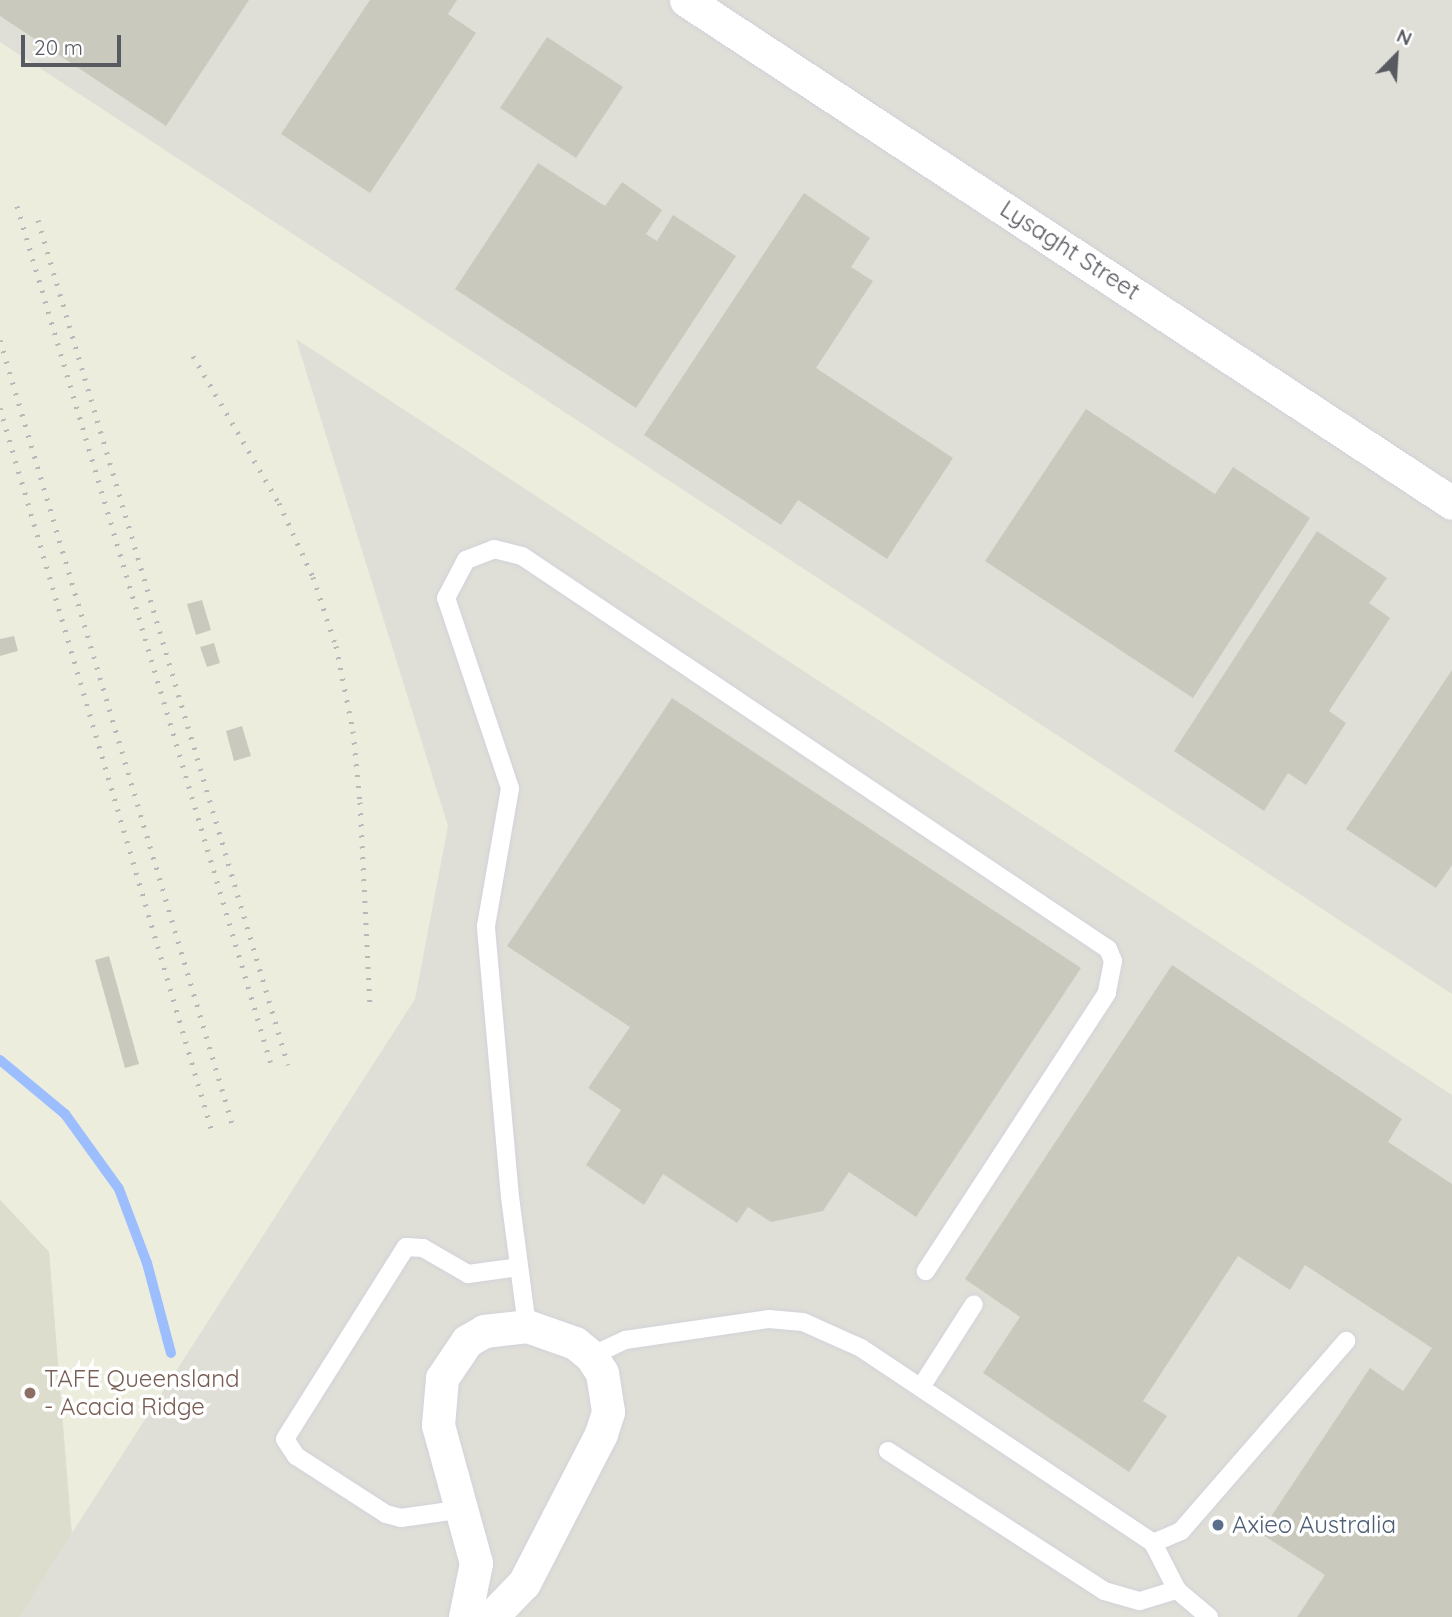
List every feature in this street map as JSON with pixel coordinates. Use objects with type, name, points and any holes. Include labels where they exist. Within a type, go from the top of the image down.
[{"type":"street","name":"Lysaght Street","points":[[686,0],[1452,503]]},
{"type":"street","points":[[465,1617],[476,1563],[464,1509],[438,1425],[442,1378],[467,1341],[484,1331],[527,1325],[575,1343],[591,1356],[608,1393],[601,1434],[524,1583],[491,1617]]},
{"type":"lane","points":[[527,1325],[486,926],[510,788],[446,598],[466,560],[494,549],[522,556],[1108,949],[1113,961],[1107,993],[926,1271]]},
{"type":"lane","points":[[464,1509],[401,1518],[386,1514],[296,1456],[285,1439],[406,1247],[423,1248],[468,1274],[519,1267]]},
{"type":"lane","points":[[920,1387],[974,1304]]},
{"type":"lane","points":[[591,1356],[625,1340],[769,1319],[803,1322],[831,1332],[920,1387],[1153,1543],[1177,1590],[1206,1616]]},
{"type":"lane","points":[[1153,1543],[1181,1531],[1346,1341]]},
{"type":"lane","points":[[888,1451],[1104,1591],[1140,1601],[1177,1590]]},
{"type":"shaded area","points":[[0,0],[1452,0],[1452,994],[0,42]]},
{"type":"shaded area","points":[[296,339],[1452,1095],[1452,1617],[0,1617],[0,1200],[49,1252],[72,1533],[415,999],[448,826]]},
{"type":"shaded area","name":"TAFE Queensland - Acacia Ridge","points":[[0,1200],[49,1252],[71,1534],[19,1617],[0,1617]]},
{"type":"building","points":[[0,0],[249,0],[166,126],[0,16]]},
{"type":"building","points":[[370,0],[457,0],[448,14],[476,33],[370,193],[281,134]]},
{"type":"building","points":[[547,37],[623,87],[576,158],[500,108]]},
{"type":"building","points":[[538,163],[605,206],[622,182],[662,210],[646,234],[657,241],[673,215],[736,256],[636,408],[455,289]]},
{"type":"building","points":[[804,193],[870,238],[851,267],[873,281],[816,368],[953,458],[887,559],[798,500],[781,525],[644,435]]},
{"type":"building","points":[[1086,409],[1215,494],[1233,467],[1310,518],[1193,698],[985,561]]},
{"type":"building","points":[[1317,531],[1387,578],[1369,603],[1390,618],[1329,711],[1346,723],[1306,785],[1288,773],[1264,811],[1174,751]]},
{"type":"building","points":[[202,600],[211,630],[196,635],[187,604]]},
{"type":"building","points":[[14,636],[18,651],[0,656],[0,639]]},
{"type":"building","points":[[214,643],[220,663],[207,667],[200,647]]},
{"type":"building","points":[[1452,670],[1452,865],[1436,888],[1346,829]]},
{"type":"building","points":[[672,698],[1081,968],[916,1217],[849,1172],[823,1211],[771,1222],[748,1207],[737,1223],[663,1174],[644,1205],[586,1165],[621,1110],[588,1088],[630,1027],[507,946]]},
{"type":"building","points":[[242,726],[251,756],[234,761],[226,731]]},
{"type":"building","points":[[109,956],[139,1064],[125,1068],[95,960]]},
{"type":"building","points":[[1172,965],[1402,1119],[1388,1142],[1452,1184],[1452,1617],[1297,1617],[1325,1575],[1260,1533],[1370,1368],[1403,1391],[1432,1348],[1305,1265],[1290,1290],[1238,1256],[1143,1401],[1167,1416],[1129,1472],[983,1373],[1020,1317],[965,1279]]},
{"type":"waterway","points":[[0,1060],[65,1114],[119,1189],[147,1263],[171,1353]]},
{"type":"railway","points":[[17,206],[273,1071]]},
{"type":"railway","points":[[38,220],[288,1065]]},
{"type":"railway","points":[[0,340],[234,1130]]},
{"type":"railway","points":[[193,356],[279,503],[313,577],[336,646],[353,731],[360,802],[370,1006]]},
{"type":"railway","points":[[0,408],[213,1135]]},
{"type":"place","name":"TAFE Queensland - Acacia Ridge","points":[[30,1393]]},
{"type":"place","name":"Axieo Australia","points":[[1218,1525]]}]
